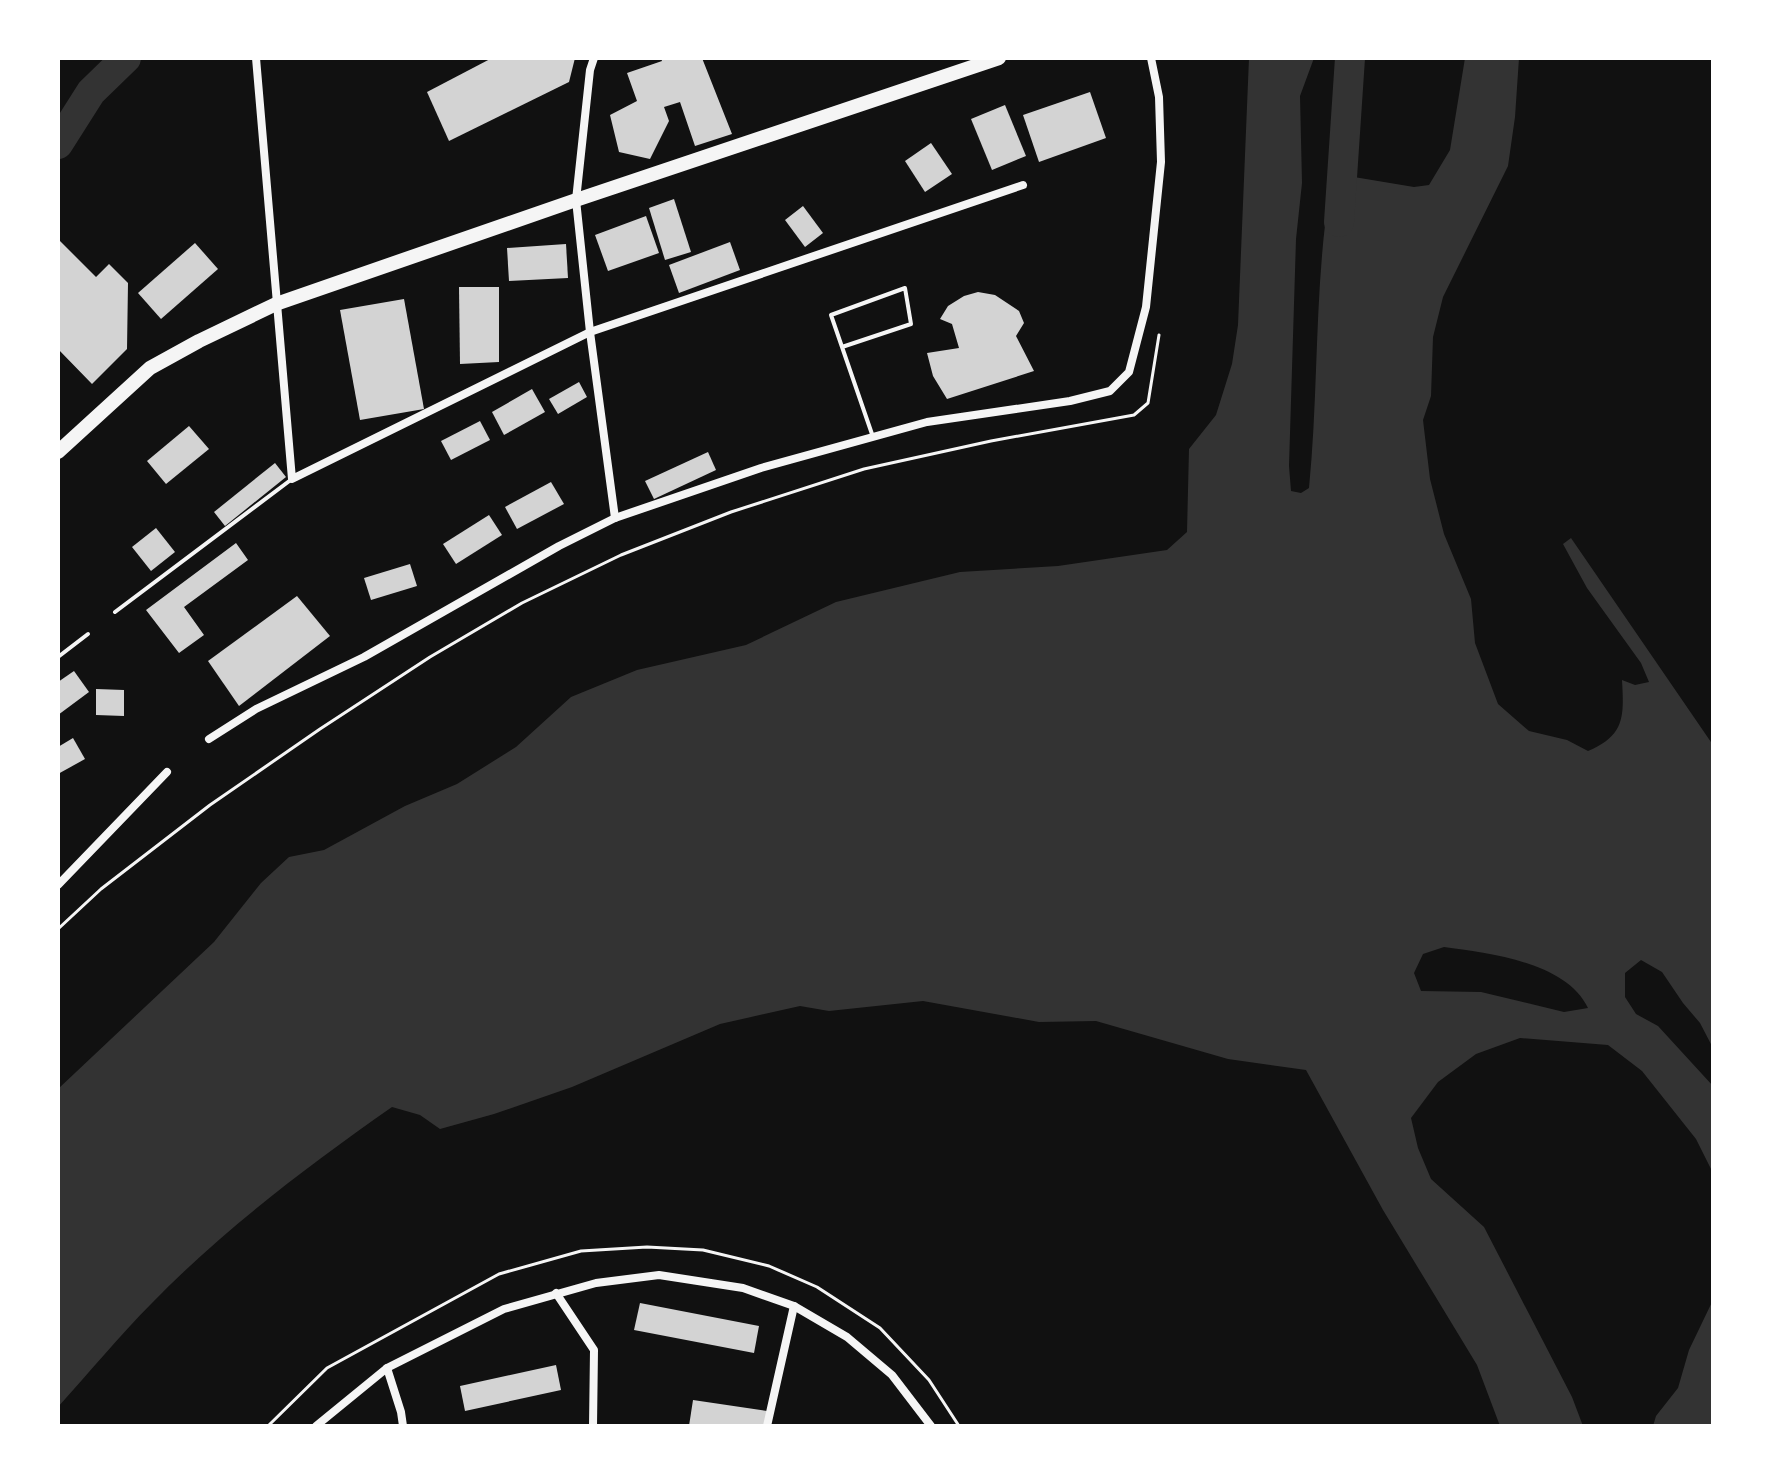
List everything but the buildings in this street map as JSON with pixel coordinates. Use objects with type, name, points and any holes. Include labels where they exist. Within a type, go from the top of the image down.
[{"type":"highway","points":[[58,452],[150,368],[276,304],[999,58]]},
{"type":"street","points":[[256,58],[292,479],[590,332],[1023,185]]},
{"type":"street","points":[[594,58],[590,70],[576,200],[615,518]]},
{"type":"street","points":[[209,739],[256,709],[364,657],[559,546],[615,518],[761,468],[927,422],[1070,401],[1110,391],[1129,372],[1146,307],[1161,162],[1159,97],[1151,58]]},
{"type":"street","points":[[58,885],[167,772]]},
{"type":"street","points":[[316,1426],[387,1368],[504,1309],[596,1283],[659,1275],[743,1288],[794,1306],[847,1337],[892,1375],[931,1426]]},
{"type":"street","points":[[556,1293],[594,1350],[594,1425]]},
{"type":"street","points":[[767,1426],[794,1306]]},
{"type":"street","points":[[387,1368],[403,1426]]},
{"type":"lane","points":[[842,347],[911,324],[905,288],[831,315],[842,347],[873,437]]},
{"type":"lane","points":[[115,612],[292,479]]},
{"type":"lane","points":[[58,657],[88,634]]},
{"type":"path","points":[[58,929],[101,889],[210,805],[394,681],[522,603],[621,555],[731,512],[864,469],[991,441],[1134,415],[1148,403],[1159,335]]},
{"type":"path","points":[[268,1426],[327,1368],[499,1274],[581,1251],[647,1247],[703,1250],[769,1266],[817,1287],[880,1328],[929,1380],[959,1426]]},
{"type":"shaded area","points":[[1249,58],[1314,58],[1300,96],[1302,183],[1296,239],[1289,466],[1291,491],[1301,493],[1309,488],[1321,263],[1330,189],[1354,177],[1414,187],[1429,185],[1450,150],[1465,58],[1519,58],[1508,166],[1443,297],[1433,337],[1431,396],[1423,420],[1430,479],[1444,534],[1471,599],[1475,643],[1498,704],[1529,731],[1567,740],[1588,751],[1609,738],[1620,723],[1622,680],[1635,685],[1649,682],[1641,663],[1587,588],[1563,544],[1571,538],[1713,745],[1713,1048],[1700,1023],[1662,972],[1641,960],[1625,973],[1625,997],[1636,1014],[1658,1026],[1713,1086],[1713,1173],[1696,1139],[1642,1071],[1608,1045],[1520,1038],[1476,1054],[1438,1082],[1411,1118],[1418,1148],[1431,1179],[1484,1227],[1572,1397],[1583,1426],[1500,1426],[1477,1365],[1383,1210],[1306,1070],[1228,1059],[1096,1021],[1039,1022],[923,1001],[829,1011],[800,1006],[720,1024],[572,1087],[440,1129],[420,1115],[392,1107],[298,1175],[208,1249],[140,1316],[58,1407],[58,1089],[214,942],[261,883],[289,857],[324,850],[405,806],[457,784],[516,747],[571,697],[637,670],[746,645],[836,602],[960,572],[1058,566],[1167,550],[1187,532],[1189,449],[1216,415],[1232,364],[1238,325]],"holes":[[[1444,947],[1504,957],[1545,970],[1577,992],[1588,1008],[1564,1012],[1481,992],[1421,991],[1414,973],[1423,954]]]},
{"type":"shaded area","points":[[1713,1300],[1713,1426],[1653,1426],[1656,1416],[1678,1388],[1689,1350]]},
{"type":"waterway","points":[[58,144],[91,92],[126,58]]},
{"type":"waterway","points":[[1339,222],[1350,58]]}]
